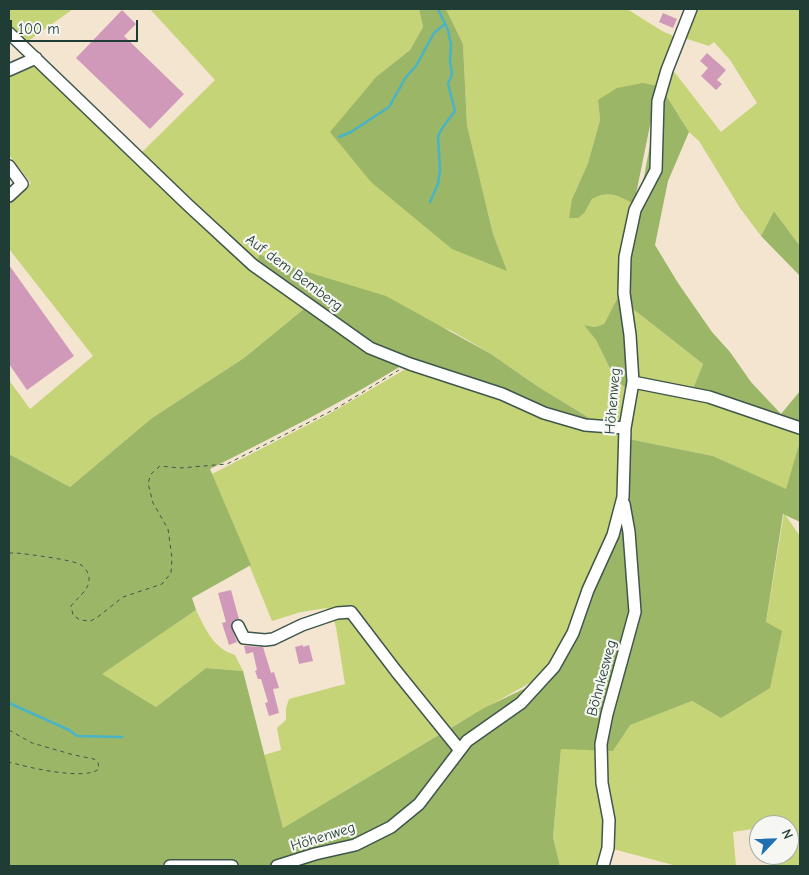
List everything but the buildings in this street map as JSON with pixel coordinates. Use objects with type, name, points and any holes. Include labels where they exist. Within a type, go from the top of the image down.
[{"type":"street","name":"Höhenweg","points":[[277,866],[315,854],[355,845],[391,827],[419,804],[467,741],[521,703],[554,667],[573,633],[591,581],[613,535],[623,497],[625,428],[633,382],[630,335],[624,293],[625,257],[635,210],[656,170],[658,101],[667,70],[691,9]]},
{"type":"street","name":"Auf dem Bemberg","points":[[9,33],[253,265],[370,348],[410,364],[502,394],[544,413],[585,425],[625,428]]},
{"type":"street","points":[[9,70],[36,58]]},
{"type":"street","points":[[9,166],[22,184],[9,196]]},
{"type":"street","points":[[633,382],[709,397],[800,428]]},
{"type":"street","name":"Böhnkesweg","points":[[603,866],[608,848],[609,820],[602,777],[601,744],[607,714],[635,612],[629,532],[623,497]]},
{"type":"street","points":[[238,626],[244,638],[266,640],[329,616],[346,611],[351,612],[396,671],[460,749]]},
{"type":"street","points":[[170,866],[232,866]]},
{"type":"path","points":[[9,554],[16,553],[80,564],[88,572],[89,580],[84,592],[71,606],[73,615],[80,620],[91,621],[123,597],[162,584],[171,573],[172,558],[168,528],[153,502],[148,483],[151,474],[160,466],[180,468],[227,464],[337,408],[410,364]]},
{"type":"path","points":[[9,730],[32,743],[94,759],[98,762],[99,769],[95,773],[73,774],[9,762]]},
{"type":"green space","points":[[9,9],[73,9],[24,44],[9,30]]},
{"type":"green space","points":[[150,9],[419,9],[423,27],[410,50],[377,76],[506,270],[493,234],[467,125],[463,44],[446,9],[627,9],[662,31],[676,37],[658,86],[598,100],[600,120],[588,163],[572,199],[585,212],[592,199],[609,194],[634,204],[623,237],[619,267],[620,293],[604,324],[595,327],[585,325],[596,340],[614,377],[627,390],[624,415],[619,422],[598,422],[591,419],[452,331],[259,254],[257,264],[139,155],[215,80]]},
{"type":"green space","points":[[419,9],[446,9],[463,44],[467,125],[493,234],[507,271],[452,249],[371,182],[330,132],[377,76],[410,50],[423,27]]},
{"type":"green space","points":[[694,9],[800,9],[800,246],[774,211],[761,236],[740,208],[699,141],[689,132],[664,92],[672,69],[721,132],[757,103],[730,60],[714,42],[709,46],[684,38]]},
{"type":"green space","points":[[31,64],[41,68],[305,308],[244,358],[152,418],[70,487],[9,454],[9,380],[30,409],[93,356],[9,249],[9,204],[31,183],[9,155],[9,74]]},
{"type":"green space","points":[[643,83],[658,86],[634,204],[609,194],[598,196],[592,199],[585,212],[578,218],[569,218],[572,199],[588,163],[600,120],[598,100],[617,88]]},
{"type":"green space","points":[[664,92],[689,132],[668,181],[655,245],[678,283],[712,332],[730,352],[751,382],[781,414],[800,391],[800,426],[692,391],[703,364],[633,309],[628,297],[627,267],[650,145]]},
{"type":"green space","points":[[774,211],[800,246],[800,276],[761,236]]},
{"type":"green space","points":[[259,254],[294,268],[386,296],[491,354],[537,386],[591,419],[584,421],[406,363],[334,405],[210,469],[251,565],[192,598],[196,610],[102,674],[156,707],[206,668],[243,671],[283,828],[484,708],[553,675],[622,519],[629,439],[713,456],[786,489],[800,441],[800,522],[783,514],[766,622],[782,631],[770,688],[721,718],[692,701],[630,725],[613,751],[561,749],[553,837],[560,866],[9,866],[9,454],[70,487],[152,418],[244,358],[305,308],[257,264]]},
{"type":"green space","points":[[620,293],[629,371],[627,390],[614,377],[596,340],[584,325],[595,327],[604,324]]},
{"type":"green space","points":[[633,309],[703,364],[692,391],[637,378]]},
{"type":"green space","points":[[409,367],[617,431],[620,434],[617,512],[570,631],[544,675],[446,730],[359,619],[330,615],[327,608],[301,612],[272,621],[212,474],[329,414]]},
{"type":"green space","points":[[637,387],[680,394],[800,430],[800,441],[786,490],[713,456],[629,439]]},
{"type":"green space","points":[[784,513],[800,536],[800,866],[772,865],[799,865],[799,815],[749,815],[749,830],[733,832],[736,866],[677,866],[609,848],[603,749],[613,751],[629,725],[692,701],[721,718],[766,623]]},
{"type":"green space","points":[[196,610],[211,637],[221,648],[235,655],[243,671],[206,668],[156,707],[101,674]]},
{"type":"green space","points":[[349,615],[442,733],[283,828],[264,755],[281,750],[277,728],[286,720],[286,708],[289,699],[345,684],[333,618]]},
{"type":"green space","points":[[561,749],[599,749],[608,820],[602,866],[560,866],[553,837]]},
{"type":"waterway","points":[[430,202],[438,184],[440,170],[438,136],[455,111],[448,84],[452,74],[450,61],[451,44],[448,30],[438,9]]},
{"type":"waterway","points":[[339,137],[351,132],[389,107],[406,77],[416,66],[434,33],[445,24]]},
{"type":"waterway","points":[[9,703],[69,730],[77,736],[122,737]]}]
